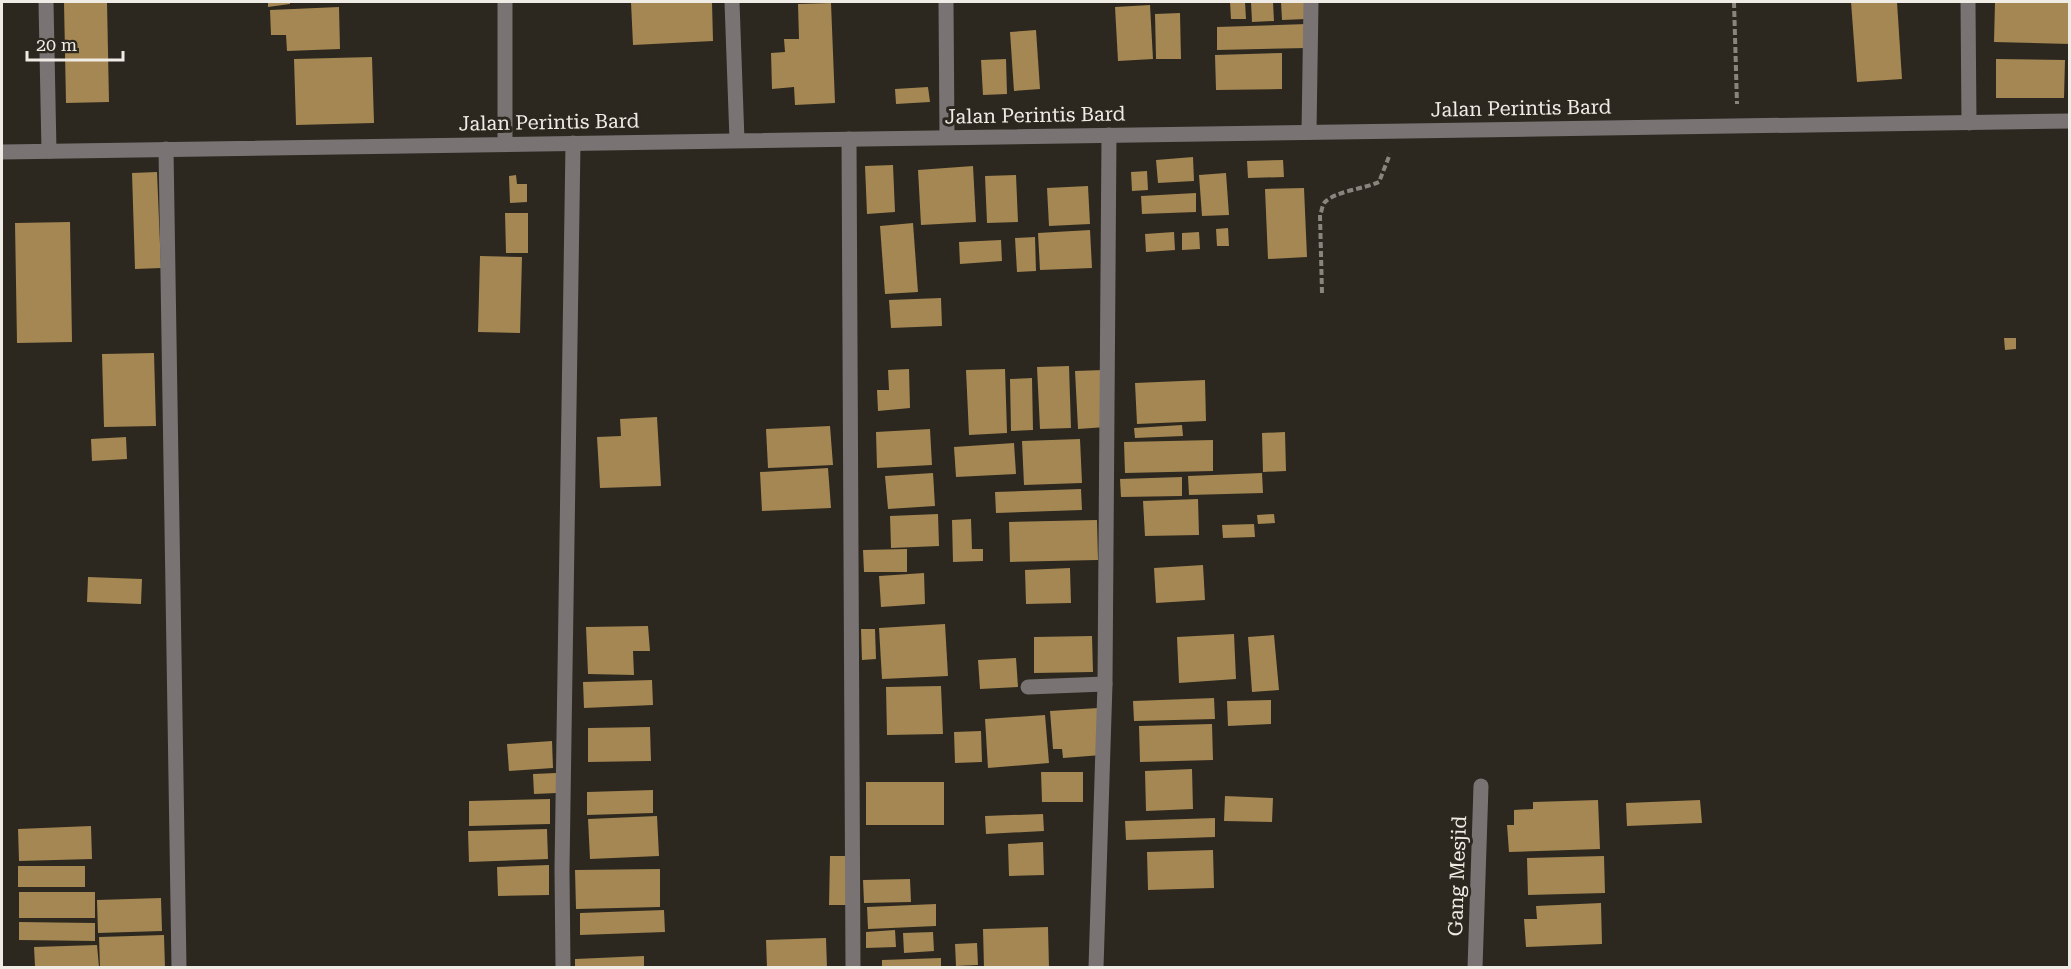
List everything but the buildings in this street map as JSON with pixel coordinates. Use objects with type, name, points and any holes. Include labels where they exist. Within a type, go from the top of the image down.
[{"type":"street","points":[[46,2],[49,151]]},
{"type":"street","points":[[505,2],[505,144]]},
{"type":"street","points":[[732,2],[736,140]]},
{"type":"street","points":[[946,2],[947,137]]},
{"type":"street","points":[[1309,132],[1311,2]]},
{"type":"street","points":[[1968,2],[1969,123]]},
{"type":"street","name":"Jalan Perintis Bard","points":[[2,152],[2070,121]]},
{"type":"street","points":[[1096,968],[1105,684],[1109,135]]},
{"type":"street","points":[[849,139],[853,968]]},
{"type":"street","points":[[562,968],[573,143]]},
{"type":"street","points":[[166,149],[179,968]]},
{"type":"street","points":[[1028,687],[1105,684]]},
{"type":"street","name":"Gang Mesjid","points":[[1475,968],[1480,786]]},
{"type":"path","points":[[1734,2],[1737,126]]},
{"type":"path","points":[[1322,293],[1320,215],[1324,203],[1334,196],[1379,182],[1398,131]]}]
